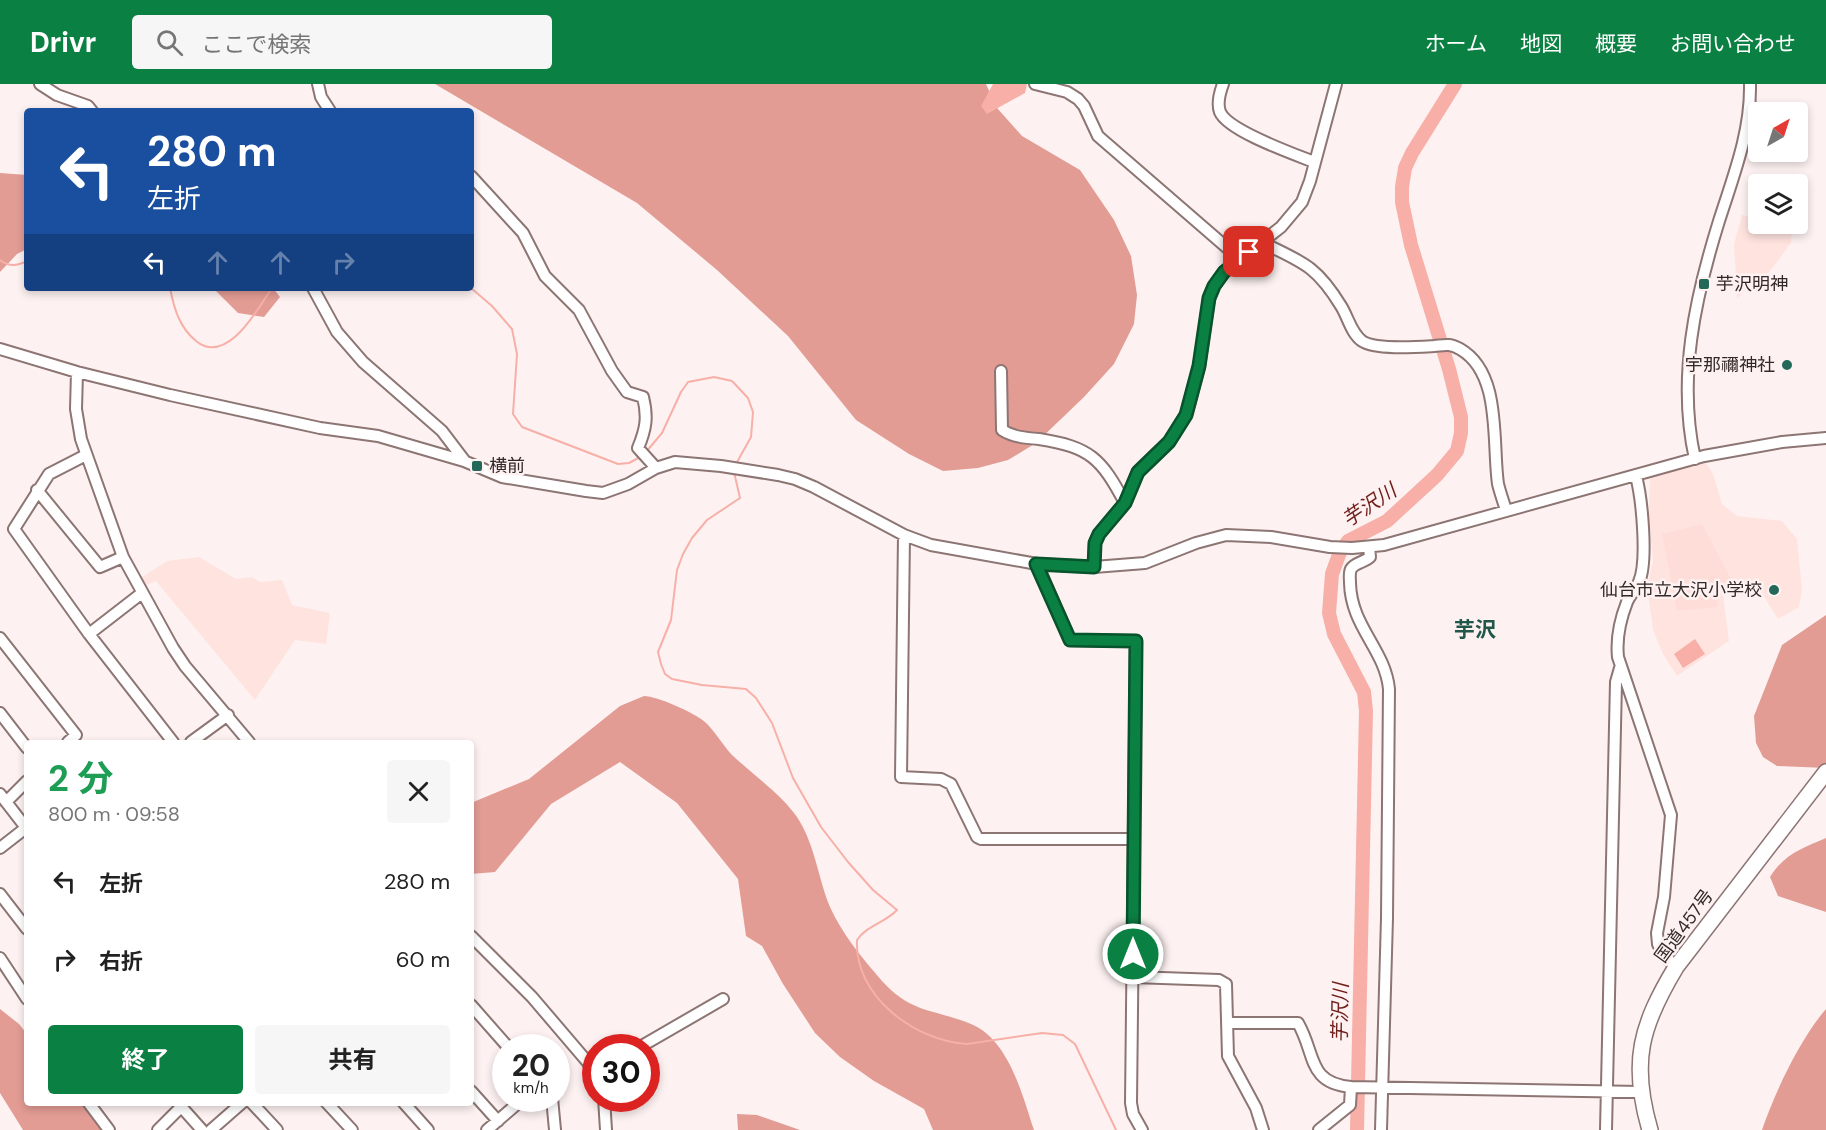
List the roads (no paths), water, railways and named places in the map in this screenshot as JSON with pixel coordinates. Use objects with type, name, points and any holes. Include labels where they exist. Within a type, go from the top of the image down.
[{"type":"highway","name":"国道457号","points":[[1650,1130],[1641,1092],[1640,1059],[1650,1015],[1676,967],[1826,772]]},
{"type":"street","points":[[40,84],[57,95],[90,108]]},
{"type":"street","points":[[318,84],[321,97],[328,108]]},
{"type":"street","points":[[1035,84],[1067,92],[1078,99],[1084,106],[1098,136],[1240,259]]},
{"type":"street","points":[[1223,84],[1219,104],[1220,111],[1225,118],[1256,137],[1314,162]]},
{"type":"street","points":[[1094,567],[1095,543],[1104,527],[1125,503],[1138,472],[1169,442],[1186,415],[1199,366],[1211,291],[1217,279],[1281,227],[1296,211],[1306,194],[1336,84]]},
{"type":"street","points":[[1695,459],[1687,409],[1686,386],[1692,336],[1707,261],[1747,129],[1750,84]]},
{"type":"street","points":[[474,179],[523,234],[545,276],[579,309],[612,371],[627,392],[643,398],[647,416],[646,430],[638,448],[652,465]]},
{"type":"street","points":[[1261,242],[1298,259],[1316,273],[1329,287],[1354,333],[1363,341],[1381,346],[1434,346],[1448,343],[1461,349],[1475,361],[1491,397],[1499,486],[1506,510]]},
{"type":"street","points":[[315,291],[337,332],[356,354],[442,431],[464,461]]},
{"type":"street","points":[[0,349],[77,372],[320,428],[378,436],[464,461],[502,477],[603,493],[628,484],[652,465],[675,462],[730,467],[795,479],[904,535],[939,547],[1036,564],[1094,567],[1145,563],[1196,543],[1226,535],[1271,537],[1333,547],[1369,547],[1407,539],[1695,459],[1782,442],[1826,438]]},
{"type":"street","points":[[1001,371],[1002,430],[1013,436],[1046,441],[1087,452],[1109,474],[1125,503]]},
{"type":"street","points":[[77,372],[76,409],[86,455],[123,557],[185,666],[247,740]]},
{"type":"street","points":[[86,455],[49,474],[14,529],[88,634],[171,740]]},
{"type":"street","points":[[1636,476],[1639,488],[1644,560],[1639,582],[1628,601],[1618,632],[1617,644],[1620,668],[1671,815],[1664,897],[1657,933],[1662,953],[1676,967]]},
{"type":"street","points":[[37,490],[100,567],[123,557]]},
{"type":"street","points":[[904,535],[902,777],[941,779],[951,784],[977,837],[981,839],[1134,839]]},
{"type":"street","points":[[1369,547],[1368,560],[1352,567],[1350,571],[1350,586],[1353,610],[1362,630],[1380,657],[1387,673],[1389,689],[1387,918],[1381,1130]]},
{"type":"street","points":[[1036,564],[1070,640],[1136,641],[1131,1103],[1133,1114],[1142,1130]]},
{"type":"street","points":[[88,634],[142,593]]},
{"type":"street","points":[[0,638],[76,735],[70,740]]},
{"type":"street","points":[[1606,1130],[1616,682],[1620,668]]},
{"type":"street","points":[[0,712],[24,744]]},
{"type":"street","points":[[194,740],[228,715]]},
{"type":"street","points":[[24,783],[3,798],[24,824]]},
{"type":"street","points":[[0,848],[24,830]]},
{"type":"street","points":[[0,894],[24,925]]},
{"type":"street","points":[[474,939],[532,997],[582,1056]]},
{"type":"street","points":[[0,958],[24,992]]},
{"type":"street","points":[[1133,977],[1223,981],[1226,984],[1228,1056],[1256,1108],[1263,1130]]},
{"type":"street","points":[[660,1035],[723,999]]},
{"type":"street","points":[[474,1008],[497,1034]]},
{"type":"street","points":[[1227,1023],[1298,1023],[1320,1074],[1335,1086],[1641,1092]]},
{"type":"street","points":[[1318,1130],[1350,1105],[1353,1087]]},
{"type":"street","points":[[474,1094],[498,1120]]},
{"type":"street","points":[[91,1106],[109,1130]]},
{"type":"street","points":[[159,1130],[178,1106]]},
{"type":"street","points":[[180,1106],[202,1130]]},
{"type":"street","points":[[211,1130],[238,1106]]},
{"type":"street","points":[[255,1106],[277,1130]]},
{"type":"street","points":[[330,1106],[352,1130]]},
{"type":"street","points":[[407,1106],[428,1130]]},
{"type":"street","points":[[487,1130],[507,1112]]},
{"type":"street","points":[[553,1112],[555,1130]]},
{"type":"street","points":[[605,1112],[606,1130]]},
{"type":"waterway","name":"芋沢川","points":[[1357,1130],[1366,711],[1364,692],[1334,634],[1329,613],[1332,574],[1340,552],[1348,541],[1387,521],[1437,475],[1457,451],[1461,433],[1461,417],[1449,369],[1411,245],[1402,202],[1405,168],[1455,84]]},
{"type":"waterway","points":[[0,260],[13,265],[24,262]]},
{"type":"waterway","points":[[171,291],[185,330],[196,341],[208,347],[219,346],[230,341],[240,332],[270,291]]},
{"type":"waterway","points":[[474,291],[492,306],[512,329],[517,354],[513,414],[522,427],[618,464],[629,463],[642,456]]},
{"type":"waterway","points":[[646,452],[662,433],[688,382],[714,377],[732,381],[748,398],[753,412],[751,437],[736,464]]},
{"type":"waterway","points":[[734,472],[740,498],[707,520],[692,538],[677,570],[671,620],[658,652],[665,674],[672,679],[702,685],[746,689],[756,698],[772,723],[793,778],[821,827],[873,890],[897,910],[857,940],[859,960],[866,979],[877,997],[891,1012],[927,1034],[947,1041],[967,1044],[1042,1033],[1063,1035],[1075,1044],[1116,1130]]},
{"type":"place","name":"芋沢明神","points":[[1704,284]]},
{"type":"place","name":"宇那禰神社","points":[[1787,365]]},
{"type":"place","name":"横前","points":[[477,466]]},
{"type":"place","name":"仙台市立大沢小学校","points":[[1774,590]]},
{"type":"district","name":"芋沢","points":[[1475,630]]}]
